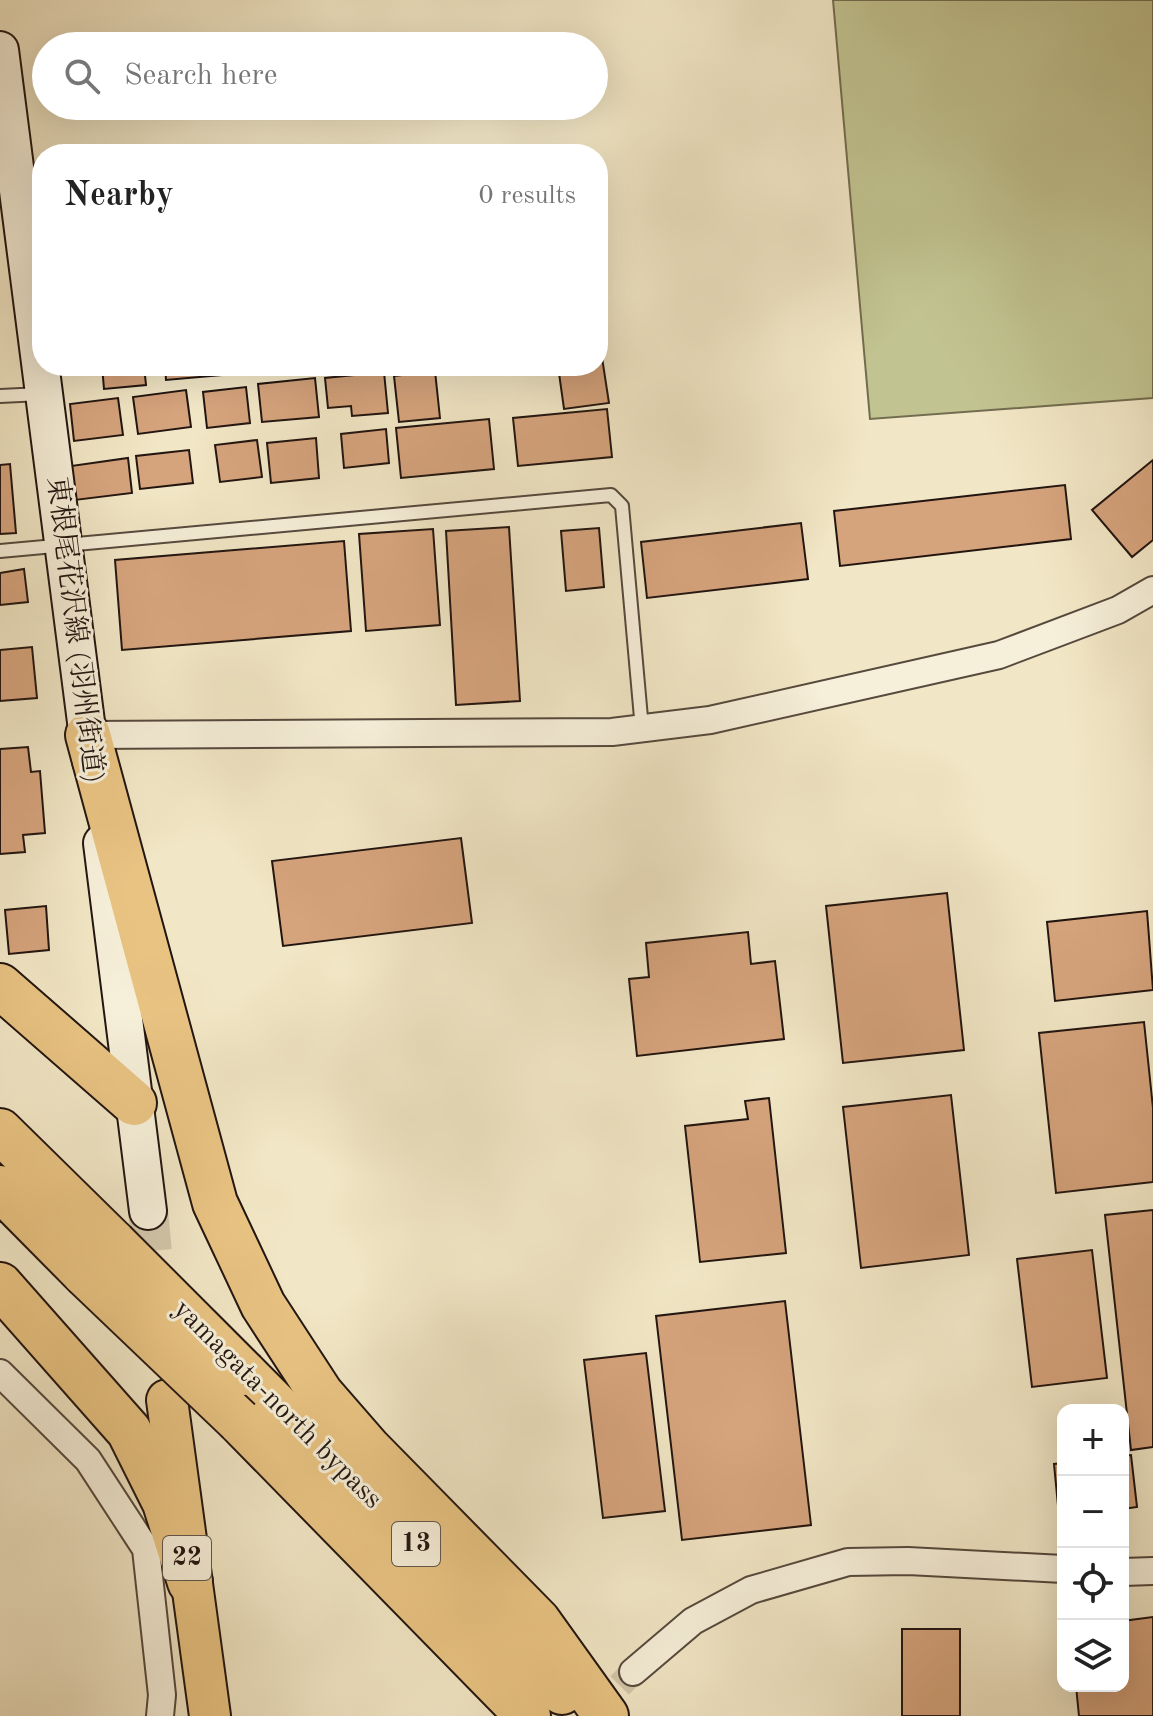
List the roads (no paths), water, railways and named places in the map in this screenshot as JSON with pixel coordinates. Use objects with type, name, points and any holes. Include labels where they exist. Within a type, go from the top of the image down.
[{"type":"highway","points":[[88,735],[215,1203],[263,1305],[321,1394],[368,1448],[538,1621],[606,1716]]},
{"type":"highway","points":[[0,986],[134,1103]]},
{"type":"highway","name":"yamagata-north bypass","points":[[0,1131],[586,1716]]},
{"type":"highway","name":"yamagata-north bypass","points":[[0,1188],[239,1421],[528,1716]]},
{"type":"highway","points":[[0,1285],[129,1431],[165,1503],[190,1582]]},
{"type":"main road","name":"東根尾花沢線 (羽州街道)","points":[[0,50],[4,106],[32,277]]},
{"type":"main road","name":"東根尾花沢線 (羽州街道)","points":[[43,376],[148,1211]]},
{"type":"main road","name":"22","points":[[167,1400],[210,1716]]},
{"type":"street","points":[[88,735],[337,736],[642,729],[792,704],[999,655],[1118,610],[1153,590]]},
{"type":"street","points":[[0,1373],[88,1460],[146,1549],[162,1695],[160,1716]]},
{"type":"street","points":[[633,1672],[693,1621],[751,1590],[848,1562],[908,1561],[1057,1569]]},
{"type":"street","points":[[1129,1572],[1153,1571]]},
{"type":"lane","points":[[0,396],[44,394]]},
{"type":"lane","points":[[0,551],[611,495],[622,506],[642,729]]},
{"type":"tunnel","points":[[148,1211],[157,1304]]},
{"type":"tunnel","points":[[592,1713],[633,1672]]}]
